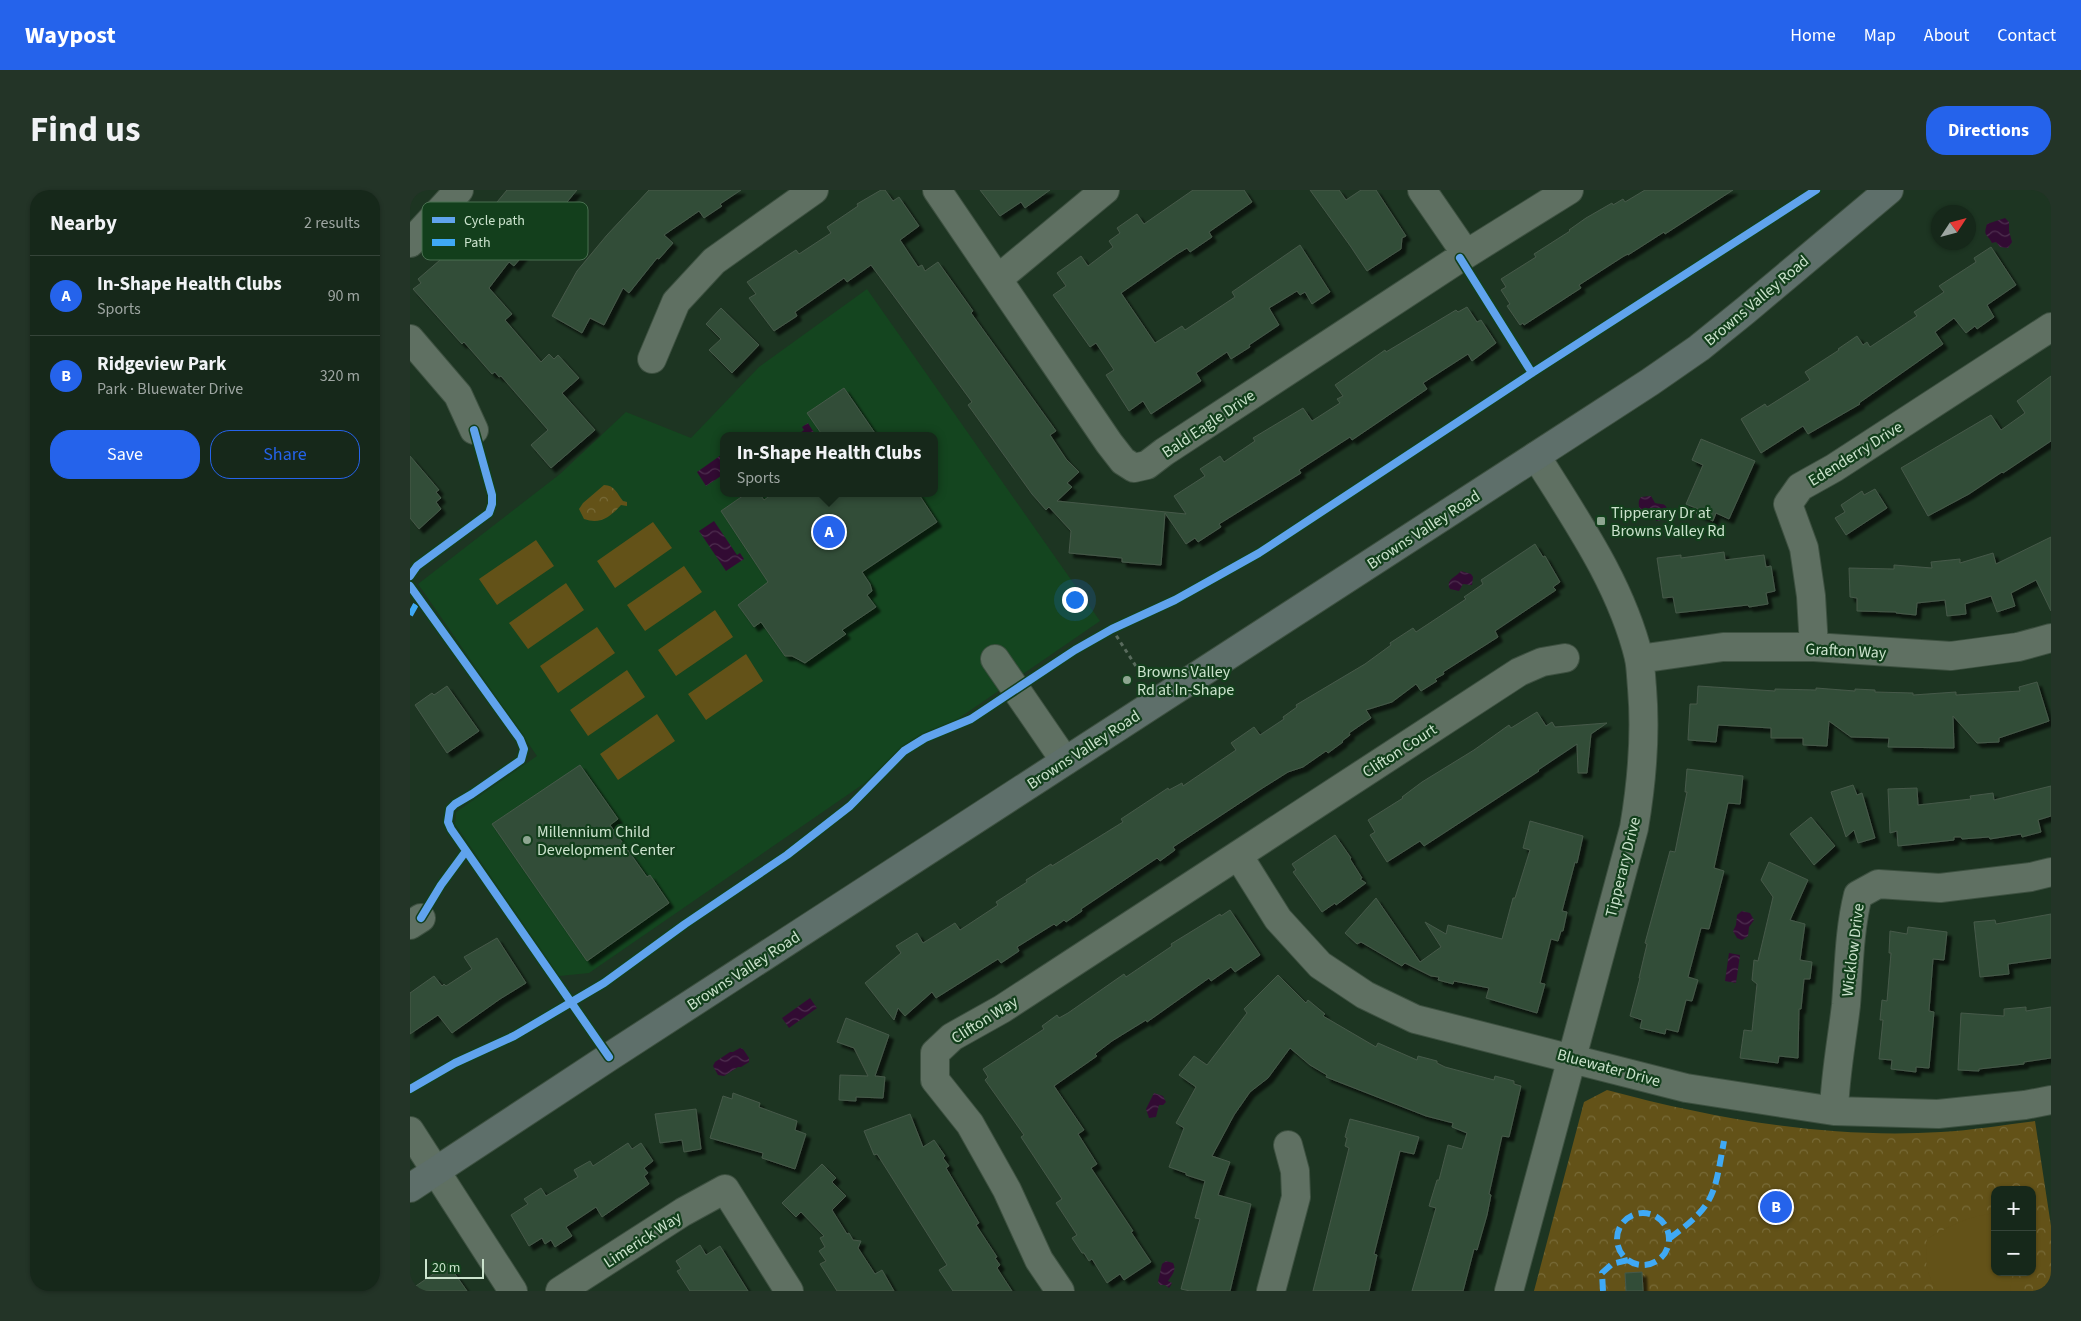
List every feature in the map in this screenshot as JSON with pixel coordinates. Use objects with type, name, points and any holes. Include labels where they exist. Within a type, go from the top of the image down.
[{"type":"main road","name":"Browns Valley Road","points":[[410,1188],[1650,382],[1699,348],[1889,190]]},
{"type":"street","points":[[448,202],[459,190]]},
{"type":"street","points":[[652,359],[676,302],[714,260],[814,190]]},
{"type":"street","name":"Bald Eagle Drive","points":[[937,190],[1109,443],[1123,461],[1134,468],[1147,464],[1466,254],[1569,190]]},
{"type":"street","points":[[998,278],[1105,190]]},
{"type":"street","points":[[1422,190],[1466,254]]},
{"type":"street","points":[[410,243],[422,230]]},
{"type":"street","name":"Edenderry Drive","points":[[1814,647],[1811,596],[1804,548],[1788,504],[1796,492],[1800,487],[1834,468],[2051,328]]},
{"type":"street","points":[[410,339],[458,395],[474,430]]},
{"type":"street","name":"Tipperary Drive","points":[[1509,1291],[1634,828],[1642,782],[1644,748],[1644,713],[1639,659],[1623,613],[1606,573],[1585,534],[1536,456]]},
{"type":"street","name":"Grafton Way","points":[[1639,659],[1723,647],[1814,647],[1952,656],[2018,647],[2051,638]]},
{"type":"street","name":"Clifton Court","points":[[1238,855],[1519,672],[1542,662],[1565,658]]},
{"type":"street","points":[[995,659],[1065,761]]},
{"type":"street","name":"Bluewater Drive","points":[[1238,855],[1278,920],[1320,965],[1365,995],[1415,1019],[1572,1057],[1686,1088],[1834,1111],[1938,1114],[2025,1105],[2051,1100]]},
{"type":"street","name":"Clifton Way","points":[[1060,1291],[1039,1260],[1007,1190],[970,1124],[935,1080],[935,1053],[952,1037],[1002,1009],[1238,855]]},
{"type":"street","name":"Wicklow Drive","points":[[1834,1111],[1835,1080],[1846,1006],[1852,919],[1858,895],[1878,884],[1940,888],[2031,877],[2051,872]]},
{"type":"street","points":[[410,1131],[512,1291]]},
{"type":"street","points":[[1271,1291],[1296,1197],[1295,1171],[1288,1146]]},
{"type":"street","name":"Limerick Way","points":[[560,1291],[683,1212],[726,1190],[789,1291]]},
{"type":"path","points":[[1112,629],[1138,671]]},
{"type":"shaded area","points":[[867,289],[1100,621],[589,973],[559,976],[455,824],[456,812],[537,756],[418,584],[560,474],[626,412],[691,438],[759,367]]},
{"type":"green space","points":[[604,485],[613,488],[623,501],[627,502],[627,506],[621,505],[609,516],[601,520],[590,521],[584,519],[579,509],[583,503]]},
{"type":"green space","points":[[653,522],[672,548],[615,588],[597,561]]},
{"type":"green space","points":[[536,540],[554,566],[497,605],[479,579]]},
{"type":"green space","points":[[684,566],[702,592],[645,631],[627,605]]},
{"type":"green space","points":[[566,583],[584,610],[528,649],[509,623]]},
{"type":"green space","points":[[715,610],[733,637],[676,676],[658,650]]},
{"type":"green space","points":[[597,627],[615,653],[558,693],[540,666]]},
{"type":"green space","points":[[746,654],[763,681],[706,720],[688,694]]},
{"type":"green space","points":[[627,670],[645,697],[588,736],[570,710]]},
{"type":"green space","points":[[657,714],[675,741],[618,780],[600,754]]},
{"type":"green space","points":[[1607,1090],[1730,1118],[1814,1129],[1856,1132],[1941,1132],[2035,1121],[2051,1226],[2051,1291],[1534,1291],[1584,1102]]},
{"type":"green space","points":[[1991,1214],[1991,1276],[2012,1276],[2010,1291],[1938,1291],[1928,1273],[1927,1239],[1960,1222]]},
{"type":"water","points":[[2005,218],[2009,222],[2012,242],[2008,248],[2000,247],[1996,242],[1992,243],[1986,233],[1987,224]]},
{"type":"water","points":[[808,423],[814,432],[801,432],[804,430],[802,427]]},
{"type":"water","points":[[720,456],[720,477],[706,486],[697,472]]},
{"type":"water","points":[[1651,496],[1655,503],[1664,505],[1667,509],[1662,520],[1657,521],[1645,516],[1640,509],[1639,502],[1641,497]]},
{"type":"water","points":[[714,521],[737,555],[740,553],[744,559],[726,571],[699,531]]},
{"type":"water","points":[[1461,571],[1471,574],[1473,577],[1472,585],[1463,584],[1459,591],[1450,589],[1450,581]]},
{"type":"water","points":[[1742,911],[1750,913],[1754,920],[1749,927],[1748,936],[1742,940],[1737,938],[1733,931],[1737,915]]},
{"type":"water","points":[[1729,953],[1740,955],[1736,983],[1725,981]]},
{"type":"water","points":[[810,998],[817,1008],[789,1028],[782,1018]]},
{"type":"water","points":[[740,1048],[743,1049],[749,1058],[749,1062],[724,1076],[718,1075],[713,1066],[715,1062]]},
{"type":"water","points":[[1154,1093],[1163,1096],[1166,1102],[1163,1105],[1159,1105],[1156,1117],[1149,1118],[1146,1109]]},
{"type":"water","points":[[1166,1261],[1173,1263],[1174,1268],[1174,1272],[1168,1281],[1172,1283],[1169,1288],[1165,1285],[1160,1285],[1158,1282],[1162,1264]]},
{"type":"building","points":[[507,190],[577,190],[567,202],[497,202]]},
{"type":"building","points":[[649,190],[741,190],[720,204],[722,206],[704,218],[699,211],[664,235],[673,243],[659,259],[657,258],[629,293],[623,288],[604,325],[590,318],[582,333],[552,316],[577,271]]},
{"type":"building","points":[[881,190],[885,190],[893,201],[899,197],[919,226],[900,240],[918,267],[922,265],[925,271],[938,262],[973,311],[971,313],[1056,431],[1050,435],[1066,459],[1079,472],[1067,483],[1072,487],[1057,501],[1186,514],[1174,496],[1205,476],[1200,469],[1220,456],[1224,462],[1255,441],[1253,438],[1303,408],[1312,421],[1340,403],[1337,399],[1343,396],[1335,385],[1385,350],[1386,352],[1456,310],[1458,312],[1467,307],[1477,322],[1481,320],[1496,343],[1472,361],[1468,354],[1423,383],[1427,389],[1352,440],[1350,437],[1299,470],[1301,473],[1219,524],[1221,527],[1198,542],[1195,538],[1186,544],[1165,513],[1161,565],[1122,562],[1122,558],[1069,553],[1071,531],[1049,507],[1046,510],[1032,494],[968,405],[972,402],[871,265],[847,282],[844,278],[795,312],[797,316],[774,331],[749,298],[756,294],[747,282],[796,250],[799,254],[831,233],[827,227],[858,206],[857,204]]},
{"type":"building","points":[[980,190],[1050,190],[1025,208],[1021,202],[1000,216]]},
{"type":"building","points":[[1193,190],[1244,190],[1252,202],[1209,232],[1212,237],[1190,252],[1187,248],[1177,254],[1121,293],[1155,343],[1182,326],[1185,330],[1235,297],[1232,292],[1300,245],[1330,292],[1312,304],[1305,292],[1300,295],[1297,291],[1269,308],[1279,325],[1249,345],[1250,347],[1231,359],[1227,352],[1196,373],[1201,381],[1151,414],[1143,401],[1129,411],[1106,375],[1114,370],[1096,343],[1090,347],[1053,295],[1066,286],[1057,273],[1081,256],[1088,266],[1113,247],[1109,241],[1120,233],[1117,228],[1137,214],[1144,224]]},
{"type":"building","points":[[1310,190],[1339,190],[1346,200],[1361,190],[1376,190],[1406,236],[1402,238],[1401,249],[1367,271]]},
{"type":"building","points":[[1645,190],[1733,190],[1665,234],[1664,232],[1624,256],[1579,285],[1581,288],[1524,325],[1523,323],[1520,325],[1507,306],[1510,304],[1501,290],[1506,287],[1501,279],[1536,257],[1534,254],[1570,231],[1586,218],[1612,203],[1613,205],[1623,199],[1625,202]]},
{"type":"building","points":[[1991,247],[2016,285],[1987,305],[1994,317],[1977,329],[1975,326],[1966,333],[1954,318],[1935,332],[1943,344],[1860,404],[1808,434],[1803,426],[1761,453],[1741,419],[1765,404],[1767,407],[1810,380],[1805,372],[1857,336],[1863,345],[1867,342],[1870,347],[1917,316],[1914,312],[1944,292],[1939,286],[1976,262],[1974,258]]},
{"type":"building","points":[[440,260],[519,260],[514,266],[509,262],[489,288],[512,314],[505,320],[541,362],[549,354],[554,359],[558,355],[579,378],[562,393],[595,430],[551,468],[531,445],[548,430],[501,376],[499,377],[495,372],[492,374],[464,342],[462,344],[413,289],[421,283],[418,279]]},
{"type":"building","points":[[721,308],[759,345],[732,373],[709,350],[721,339],[706,324]]},
{"type":"building","points":[[2051,376],[2051,441],[1969,494],[1928,516],[1901,468],[1991,415],[2001,430],[2025,413],[2017,401]]},
{"type":"building","points":[[844,388],[874,432],[820,432],[807,413]]},
{"type":"building","points":[[1701,439],[1755,461],[1729,519],[1716,513],[1713,521],[1696,513],[1698,509],[1686,504],[1703,465],[1692,460]]},
{"type":"building","points":[[410,456],[439,490],[436,492],[441,498],[436,502],[441,509],[419,529],[410,518]]},
{"type":"building","points":[[1875,489],[1887,508],[1846,535],[1835,518],[1845,512],[1841,505],[1862,491],[1864,495]]},
{"type":"building","points":[[741,497],[762,497],[764,500],[768,497],[921,497],[937,522],[862,572],[872,591],[867,595],[876,607],[842,630],[846,634],[805,663],[792,656],[785,656],[761,622],[754,627],[738,605],[768,582],[721,511]]},
{"type":"building","points":[[2051,537],[2051,611],[2036,580],[2011,593],[2015,606],[1997,612],[1991,596],[1965,604],[1966,614],[1947,616],[1945,600],[1917,603],[1916,615],[1896,612],[1857,611],[1857,598],[1850,597],[1849,568],[1894,569],[1894,565],[1932,568],[1931,562],[1960,559],[1960,563],[1993,553],[1996,564]]},
{"type":"building","points":[[1535,544],[1543,557],[1545,556],[1560,582],[1553,587],[1556,590],[1495,631],[1498,637],[1443,672],[1444,674],[1435,679],[1437,681],[1421,691],[1416,684],[1392,702],[1366,710],[1371,718],[1349,733],[1350,735],[1343,742],[1328,753],[1326,751],[1303,767],[1288,772],[1261,789],[1173,847],[1175,850],[1160,861],[1157,858],[1081,909],[1082,911],[1066,922],[1064,920],[1056,926],[1054,924],[1017,947],[1019,951],[1001,963],[998,959],[936,998],[932,992],[905,1016],[898,1008],[894,1020],[865,983],[901,953],[896,946],[917,933],[923,943],[955,923],[960,930],[998,905],[996,902],[1027,882],[1026,880],[1123,822],[1121,819],[1168,788],[1169,790],[1182,783],[1183,786],[1236,750],[1231,743],[1254,727],[1260,735],[1284,719],[1283,717],[1297,707],[1296,705],[1365,664],[1391,645],[1390,643],[1413,628],[1416,632],[1466,599],[1464,597],[1483,584],[1481,580]]},
{"type":"building","points":[[1724,552],[1725,560],[1764,555],[1766,567],[1771,566],[1775,591],[1766,593],[1768,604],[1676,613],[1673,597],[1663,598],[1657,558],[1681,555],[1681,558]]},
{"type":"building","points":[[2037,682],[2049,721],[1999,738],[1999,742],[1977,743],[1953,716],[1954,748],[1888,747],[1889,738],[1851,737],[1829,721],[1827,746],[1803,745],[1803,738],[1771,738],[1771,728],[1718,725],[1716,742],[1688,740],[1690,704],[1697,704],[1698,686],[1775,691],[1775,689],[1816,690],[1816,688],[1855,691],[1855,689],[1875,690],[1875,692],[1913,693],[1913,695],[1956,692],[1956,695],[2020,691],[2019,687]]},
{"type":"building","points":[[447,686],[479,731],[447,753],[415,705],[432,693],[434,695]]},
{"type":"building","points":[[1537,712],[1546,726],[1552,722],[1555,727],[1607,723],[1591,734],[1587,773],[1578,773],[1577,744],[1424,846],[1420,841],[1387,862],[1370,835],[1375,832],[1368,820],[1509,725],[1511,728]]},
{"type":"building","points":[[580,765],[618,819],[610,825],[647,877],[650,875],[669,903],[587,961],[492,824]]},
{"type":"building","points":[[1687,769],[1743,776],[1740,804],[1728,803],[1714,868],[1724,871],[1709,929],[1701,928],[1688,977],[1698,980],[1692,1001],[1686,1000],[1678,1032],[1666,1029],[1665,1034],[1640,1028],[1642,1020],[1630,1016],[1647,944],[1645,943],[1670,851],[1675,852],[1687,792],[1685,792]]},
{"type":"building","points":[[1853,785],[1857,795],[1862,793],[1875,838],[1858,843],[1854,830],[1846,837],[1831,792]]},
{"type":"building","points":[[2051,786],[2051,816],[2038,820],[2041,832],[2022,837],[2021,834],[1990,839],[1989,837],[1962,839],[1961,837],[1954,837],[1954,840],[1898,846],[1897,831],[1890,833],[1888,789],[1917,788],[1918,805],[1971,799],[1970,796],[1993,793],[1994,800]]},
{"type":"building","points":[[1811,817],[1835,846],[1814,865],[1790,834]]},
{"type":"building","points":[[1530,821],[1583,836],[1577,863],[1575,862],[1562,911],[1567,912],[1563,931],[1561,931],[1558,941],[1551,939],[1540,983],[1545,984],[1537,1013],[1486,998],[1489,988],[1454,981],[1453,984],[1438,980],[1439,977],[1431,976],[1405,963],[1402,966],[1361,942],[1357,944],[1345,933],[1376,898],[1420,962],[1441,947],[1425,922],[1446,934],[1448,925],[1502,939],[1513,898],[1515,898],[1530,850],[1523,848]]},
{"type":"building","points":[[1335,835],[1351,858],[1362,878],[1360,879],[1366,883],[1336,905],[1335,903],[1322,912],[1293,872],[1296,870],[1292,864]]},
{"type":"building","points":[[1769,862],[1808,880],[1790,920],[1805,924],[1800,960],[1812,962],[1810,979],[1804,979],[1801,1009],[1799,1009],[1798,1058],[1779,1056],[1778,1063],[1740,1058],[1744,1030],[1752,1031],[1757,984],[1752,980],[1754,960],[1758,961],[1773,897],[1761,880]]},
{"type":"building","points":[[1230,910],[1260,955],[1235,972],[1231,967],[1211,981],[1209,978],[1147,1022],[1146,1020],[1112,1041],[1095,1054],[1097,1056],[1054,1086],[1084,1130],[1078,1134],[1097,1164],[1091,1168],[1133,1231],[1131,1232],[1151,1262],[1124,1280],[1120,1274],[1107,1283],[1092,1259],[1089,1261],[1072,1238],[1077,1235],[1056,1203],[1062,1199],[1021,1137],[1024,1135],[985,1080],[988,1077],[983,1069],[1044,1029],[1042,1026],[1057,1015],[1059,1018],[1068,1013],[1124,974],[1126,977],[1172,946],[1171,944],[1220,914],[1221,916]]},
{"type":"building","points":[[2051,914],[2051,958],[2008,964],[2009,974],[1980,977],[1974,922],[1995,920],[1996,924]]},
{"type":"building","points":[[1908,927],[1947,932],[1944,960],[1933,959],[1929,1011],[1934,1012],[1929,1068],[1916,1067],[1916,1072],[1891,1069],[1892,1060],[1879,1059],[1883,1020],[1880,1020],[1882,1000],[1887,1001],[1891,953],[1889,953],[1890,931],[1907,934]]},
{"type":"building","points":[[497,938],[526,983],[452,1033],[438,1015],[410,1034],[410,993],[434,976],[442,986],[444,984],[446,986],[472,969],[464,957]]},
{"type":"building","points":[[1278,975],[1306,1003],[1308,1000],[1325,1014],[1323,1016],[1376,1047],[1378,1043],[1417,1060],[1418,1056],[1437,1061],[1437,1063],[1445,1067],[1494,1080],[1495,1076],[1514,1081],[1514,1084],[1521,1086],[1509,1137],[1502,1136],[1489,1194],[1491,1195],[1487,1215],[1477,1250],[1474,1249],[1463,1291],[1412,1291],[1436,1208],[1429,1206],[1437,1180],[1439,1180],[1448,1145],[1462,1149],[1467,1133],[1452,1127],[1453,1123],[1426,1116],[1326,1077],[1327,1075],[1310,1065],[1290,1048],[1268,1078],[1250,1092],[1234,1115],[1212,1156],[1230,1162],[1218,1195],[1251,1204],[1230,1291],[1190,1291],[1181,1289],[1200,1219],[1195,1218],[1205,1181],[1169,1167],[1184,1128],[1176,1123],[1196,1087],[1179,1075],[1194,1056],[1207,1065],[1247,1013],[1244,1009]]},
{"type":"building","points":[[2026,1007],[2026,1011],[2051,1007],[2051,1058],[2024,1062],[2024,1064],[1979,1069],[1979,1071],[1958,1070],[1961,1013],[2004,1016],[2004,1009]]},
{"type":"building","points":[[846,1018],[889,1035],[875,1076],[885,1077],[883,1098],[856,1097],[856,1101],[839,1100],[840,1075],[868,1076],[854,1048],[837,1042]]},
{"type":"building","points":[[733,1093],[760,1103],[759,1107],[797,1121],[795,1130],[806,1134],[795,1169],[762,1158],[763,1153],[710,1138],[723,1096],[732,1099]]},
{"type":"building","points":[[696,1109],[701,1149],[684,1152],[682,1140],[660,1143],[655,1114]]},
{"type":"building","points":[[910,1114],[923,1147],[934,1140],[945,1156],[943,1158],[949,1166],[946,1168],[979,1223],[976,1225],[997,1257],[995,1258],[1000,1265],[997,1268],[1012,1291],[953,1291],[939,1270],[947,1265],[877,1154],[874,1155],[864,1131]]},
{"type":"building","points":[[1350,1119],[1419,1137],[1414,1154],[1400,1151],[1374,1254],[1377,1255],[1369,1291],[1313,1291],[1349,1148],[1345,1146],[1347,1138],[1345,1137]]},
{"type":"building","points":[[628,1143],[632,1149],[641,1143],[653,1161],[644,1168],[648,1173],[644,1176],[649,1184],[602,1217],[596,1207],[566,1227],[572,1236],[555,1247],[551,1240],[545,1244],[542,1238],[529,1246],[511,1215],[528,1204],[524,1199],[541,1188],[546,1196],[578,1177],[574,1170],[590,1161],[593,1166]]},
{"type":"building","points":[[822,1164],[836,1178],[832,1182],[846,1196],[832,1210],[847,1234],[849,1233],[853,1240],[861,1241],[858,1248],[875,1274],[882,1270],[894,1291],[837,1291],[820,1264],[826,1261],[819,1251],[825,1247],[820,1238],[824,1236],[801,1212],[796,1217],[782,1203]]},
{"type":"building","points":[[700,1245],[706,1255],[720,1246],[748,1291],[690,1291],[677,1271],[681,1269],[676,1261]]},
{"type":"building","points":[[448,1264],[467,1291],[410,1291],[410,1290]]},
{"type":"building","points":[[1642,1272],[1643,1291],[1626,1291],[1625,1273]]},
{"type":"marked path","points":[[410,615],[419,599]]},
{"type":"marked path","points":[[1670,1238],[1705,1207],[1715,1186],[1724,1141]]},
{"type":"marked path","points":[[1638,1213],[1648,1213],[1662,1220],[1669,1234],[1669,1239],[1669,1244],[1662,1258],[1648,1265],[1638,1265],[1628,1261],[1621,1254],[1617,1244],[1617,1234],[1621,1224],[1628,1217],[1638,1213]]},
{"type":"marked path","points":[[1603,1291],[1602,1273],[1612,1264],[1628,1260]]},
{"type":"cycle path","points":[[410,1089],[455,1063],[514,1036],[604,983],[685,924],[787,855],[850,806],[904,751],[925,738],[971,719],[1075,650],[1112,629],[1175,600],[1259,553],[1532,373],[1816,190]]},
{"type":"cycle path","points":[[1460,258],[1532,373]]},
{"type":"cycle path","points":[[410,576],[417,566],[489,513],[492,495],[474,430]]},
{"type":"cycle path","points":[[410,586],[520,739],[524,749],[521,760],[455,804],[450,809],[448,822],[609,1057]]},
{"type":"cycle path","points":[[421,918],[441,885],[466,851]]},
{"type":"place","name":"Tipperary Dr at Browns Valley Rd","points":[[1601,521]]},
{"type":"place","name":"In-Shape Health Clubs","points":[[829,532]]},
{"type":"place","name":"Browns Valley Rd at In-Shape","points":[[1127,680]]},
{"type":"place","name":"Millennium Child Development Center","points":[[527,840]]},
{"type":"place","name":"Ridgeview Park","points":[[1776,1207]]}]
